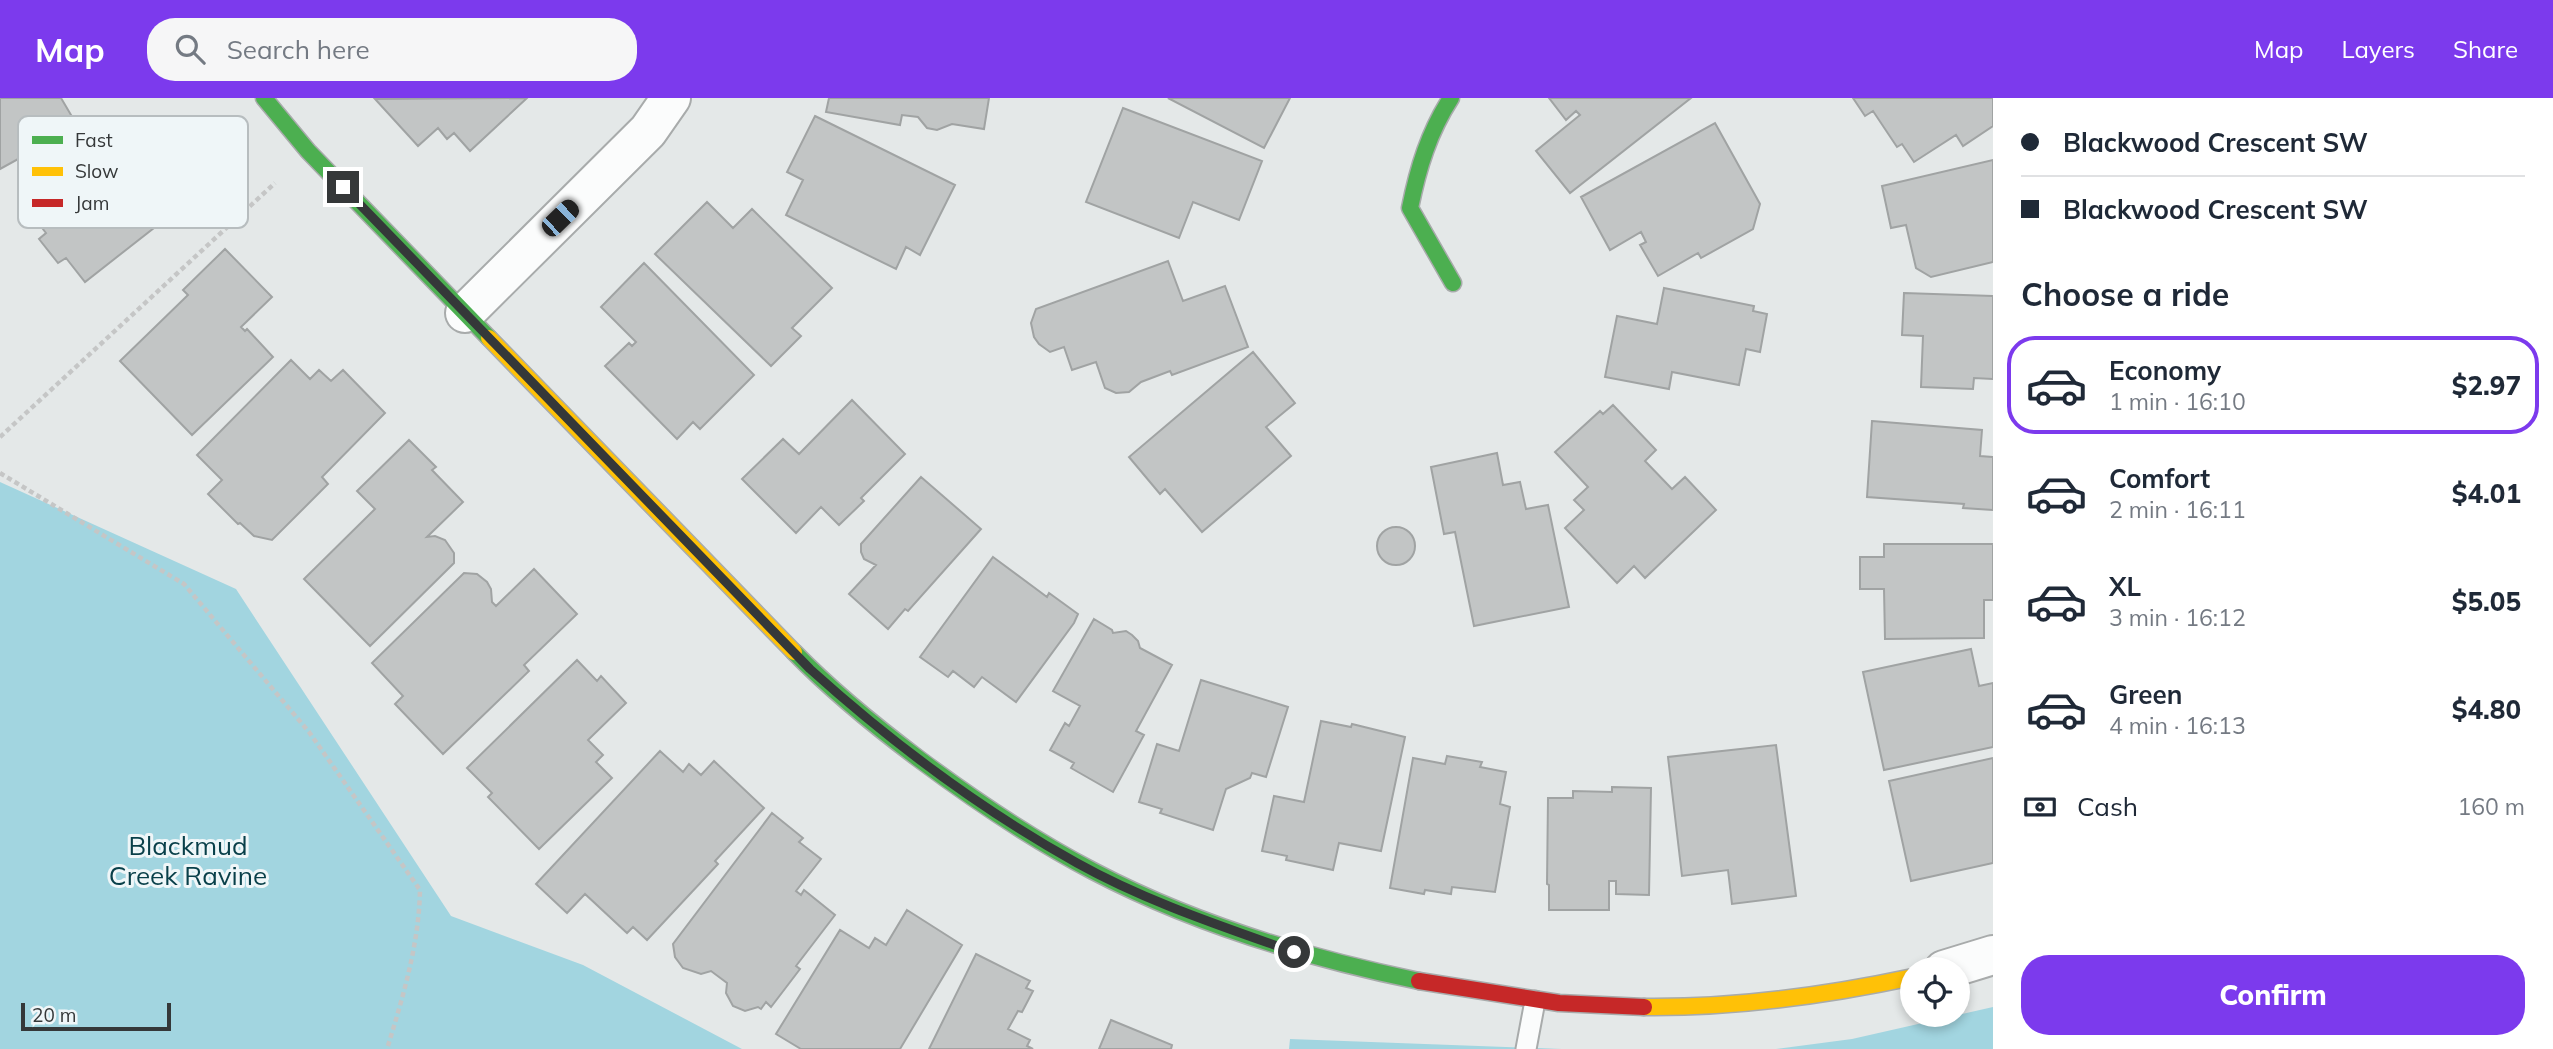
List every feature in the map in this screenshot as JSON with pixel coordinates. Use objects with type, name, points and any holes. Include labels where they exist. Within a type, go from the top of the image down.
[{"type":"street","points":[[264,98],[308,150],[810,669],[922,763],[1079,864],[1222,927],[1294,952],[1410,980],[1535,1001],[1620,1007],[1705,1007],[1779,1001],[1900,980]]},
{"type":"street","points":[[465,313],[648,131],[671,98]]},
{"type":"street","points":[[1451,98],[1430,131],[1418,167],[1410,208],[1453,283]]},
{"type":"street","points":[[1970,963],[1993,956]]},
{"type":"lane","points":[[1527,1049],[1535,1001]]},
{"type":"path","points":[[248,206],[308,150]]},
{"type":"path","points":[[0,437],[224,228]]},
{"type":"path","points":[[0,473],[184,584],[309,732],[420,890],[420,912],[404,993],[387,1049]]},
{"type":"green space","name":"Blackmud Creek Ravine","points":[[0,482],[236,589],[451,916],[583,965],[742,1049],[0,1049]]},
{"type":"green space","points":[[1993,1007],[1993,1049],[1776,1049],[1852,1039],[1905,1027],[1970,1027],[1970,1012]]},
{"type":"green space","points":[[1290,1039],[1562,1049],[1289,1049]]},
{"type":"building","points":[[0,98],[61,98],[72,116],[18,116],[18,159],[0,169]]},
{"type":"building","points":[[527,98],[470,151],[454,133],[447,139],[438,128],[418,146],[375,99]]},
{"type":"building","points":[[829,98],[989,98],[984,129],[952,124],[937,130],[927,128],[918,117],[902,115],[900,125],[826,112]]},
{"type":"building","points":[[1168,98],[1290,98],[1264,148]]},
{"type":"building","points":[[1549,98],[1691,98],[1570,193],[1536,151],[1580,115],[1576,111],[1566,120]]},
{"type":"building","points":[[1853,98],[1993,98],[1993,126],[1963,146],[1956,135],[1914,162],[1902,144],[1897,147],[1873,111],[1865,116]]},
{"type":"building","points":[[1123,108],[1262,161],[1239,220],[1193,202],[1179,238],[1086,202]]},
{"type":"building","points":[[815,116],[955,185],[920,255],[906,247],[896,269],[786,215],[803,180],[787,172]]},
{"type":"building","points":[[1715,123],[1760,204],[1753,229],[1701,258],[1698,253],[1658,276],[1640,245],[1646,242],[1641,232],[1610,250],[1581,197]]},
{"type":"building","points":[[1993,160],[1993,262],[1931,277],[1916,268],[1906,225],[1891,228],[1882,186]]},
{"type":"building","points":[[707,202],[733,228],[752,209],[832,288],[792,328],[801,336],[771,366],[655,254]]},
{"type":"building","points":[[42,228],[154,228],[85,282],[66,258],[58,263],[39,239],[46,233]]},
{"type":"building","points":[[225,249],[272,297],[241,327],[245,331],[247,329],[273,357],[192,435],[120,361],[188,295],[183,290]]},
{"type":"building","points":[[1168,261],[1183,301],[1225,286],[1248,347],[1172,375],[1170,371],[1141,382],[1129,392],[1116,393],[1105,388],[1096,362],[1072,370],[1064,347],[1050,352],[1034,337],[1031,323],[1036,309]]},
{"type":"building","points":[[644,263],[754,375],[700,429],[693,422],[677,439],[605,366],[629,343],[632,346],[636,342],[601,307]]},
{"type":"building","points":[[1664,288],[1754,306],[1753,311],[1767,314],[1760,352],[1746,349],[1739,385],[1672,372],[1669,389],[1605,377],[1617,316],[1657,324]]},
{"type":"building","points":[[1904,293],[1993,296],[1993,379],[1974,378],[1973,389],[1921,387],[1923,336],[1902,335]]},
{"type":"building","points":[[1253,352],[1295,403],[1266,427],[1291,456],[1202,532],[1165,489],[1160,494],[1129,457]]},
{"type":"building","points":[[291,360],[310,379],[319,370],[331,381],[343,370],[385,413],[322,477],[328,484],[272,540],[254,536],[208,494],[222,480],[197,455]]},
{"type":"building","points":[[852,400],[905,454],[861,498],[864,501],[839,525],[821,507],[796,533],[742,479],[783,439],[799,454]]},
{"type":"building","points":[[1613,405],[1656,450],[1645,461],[1672,489],[1685,477],[1716,510],[1645,578],[1634,566],[1617,583],[1565,528],[1584,510],[1574,500],[1588,487],[1555,452],[1600,411],[1603,414]]},
{"type":"building","points":[[1872,421],[1982,430],[1980,456],[1993,457],[1993,510],[1963,508],[1964,504],[1867,497]]},
{"type":"building","points":[[409,440],[436,467],[432,470],[463,502],[427,537],[435,536],[445,540],[454,553],[454,563],[370,646],[304,579],[375,509],[357,491]]},
{"type":"building","points":[[1497,453],[1503,485],[1520,482],[1526,509],[1548,505],[1569,607],[1474,626],[1455,532],[1444,534],[1431,467]]},
{"type":"building","points":[[921,477],[981,529],[908,611],[905,609],[888,629],[849,594],[876,565],[864,559],[861,544]]},
{"type":"building","points":[[1396,527],[1409,533],[1415,546],[1409,559],[1396,565],[1383,559],[1377,546],[1383,533]]},
{"type":"building","points":[[1884,544],[1993,544],[1993,600],[1984,600],[1984,638],[1885,639],[1884,589],[1860,589],[1860,557],[1884,557]]},
{"type":"building","points":[[993,557],[1047,597],[1049,593],[1078,614],[1016,702],[982,677],[974,687],[953,671],[948,677],[920,657]]},
{"type":"building","points":[[534,569],[577,614],[524,665],[529,671],[443,754],[395,704],[403,696],[372,663],[464,573],[477,574],[487,582],[491,589],[492,602],[496,606]]},
{"type":"building","points":[[1094,619],[1113,633],[1126,631],[1138,641],[1140,648],[1172,665],[1136,731],[1144,735],[1113,792],[1071,768],[1074,763],[1050,750],[1065,723],[1069,726],[1080,706],[1053,691]]},
{"type":"building","points":[[1971,649],[1979,686],[1993,683],[1993,747],[1884,770],[1863,672]]},
{"type":"building","points":[[577,660],[597,681],[601,676],[626,703],[588,740],[603,755],[596,762],[612,778],[539,849],[488,797],[492,793],[467,768]]},
{"type":"building","points":[[1201,680],[1288,707],[1266,777],[1252,773],[1250,778],[1226,789],[1213,830],[1160,813],[1162,809],[1139,802],[1157,744],[1179,751]]},
{"type":"building","points":[[1321,721],[1351,727],[1352,724],[1405,737],[1381,851],[1339,843],[1333,870],[1286,860],[1287,856],[1262,851],[1274,796],[1304,802]]},
{"type":"building","points":[[1776,745],[1796,896],[1732,904],[1728,870],[1682,876],[1668,757]]},
{"type":"building","points":[[660,751],[683,772],[689,764],[701,775],[714,761],[764,808],[715,861],[718,864],[647,940],[633,927],[627,933],[585,894],[567,913],[536,884]]},
{"type":"building","points":[[1447,756],[1482,762],[1480,767],[1506,772],[1500,804],[1510,807],[1495,892],[1452,887],[1451,894],[1425,890],[1424,894],[1390,888],[1413,758],[1445,764]]},
{"type":"building","points":[[1993,758],[1993,863],[1911,881],[1889,781]]},
{"type":"building","points":[[1612,787],[1651,788],[1649,895],[1616,894],[1616,881],[1609,881],[1609,910],[1549,910],[1548,798],[1573,798],[1573,791],[1612,792]]},
{"type":"building","points":[[772,813],[803,838],[799,842],[821,859],[796,891],[801,895],[804,890],[835,915],[796,966],[800,969],[771,1007],[766,1002],[761,1009],[758,1007],[745,1011],[733,1006],[726,993],[727,983],[711,971],[701,974],[683,968],[675,957],[673,944]]},
{"type":"building","points":[[907,910],[962,945],[900,1049],[801,1049],[776,1034],[840,930],[869,948],[875,938],[886,945]]},
{"type":"building","points":[[976,954],[1030,981],[1026,988],[1033,991],[1022,1012],[1018,1011],[1008,1029],[1030,1040],[1027,1046],[1033,1049],[929,1049]]},
{"type":"building","points":[[1111,1020],[1172,1045],[1171,1049],[1099,1049]]},
{"type":"traffic: fast","points":[[264,98],[308,151],[489,338]]},
{"type":"traffic: fast","points":[[1451,98],[1425,151],[1410,208],[1453,283]]},
{"type":"traffic: fast","points":[[794,652],[823,681],[903,747],[982,804],[1070,859],[1131,890],[1211,923],[1335,962],[1419,981]]},
{"type":"traffic: slow","points":[[489,338],[794,652]]},
{"type":"traffic: slow","points":[[1644,1007],[1779,1000],[1900,980]]},
{"type":"traffic: jam","points":[[1419,981],[1559,1003],[1644,1007]]},
{"type":"route","points":[[343,187],[810,669],[864,717],[922,763],[1079,864],[1222,927],[1294,952]]}]
